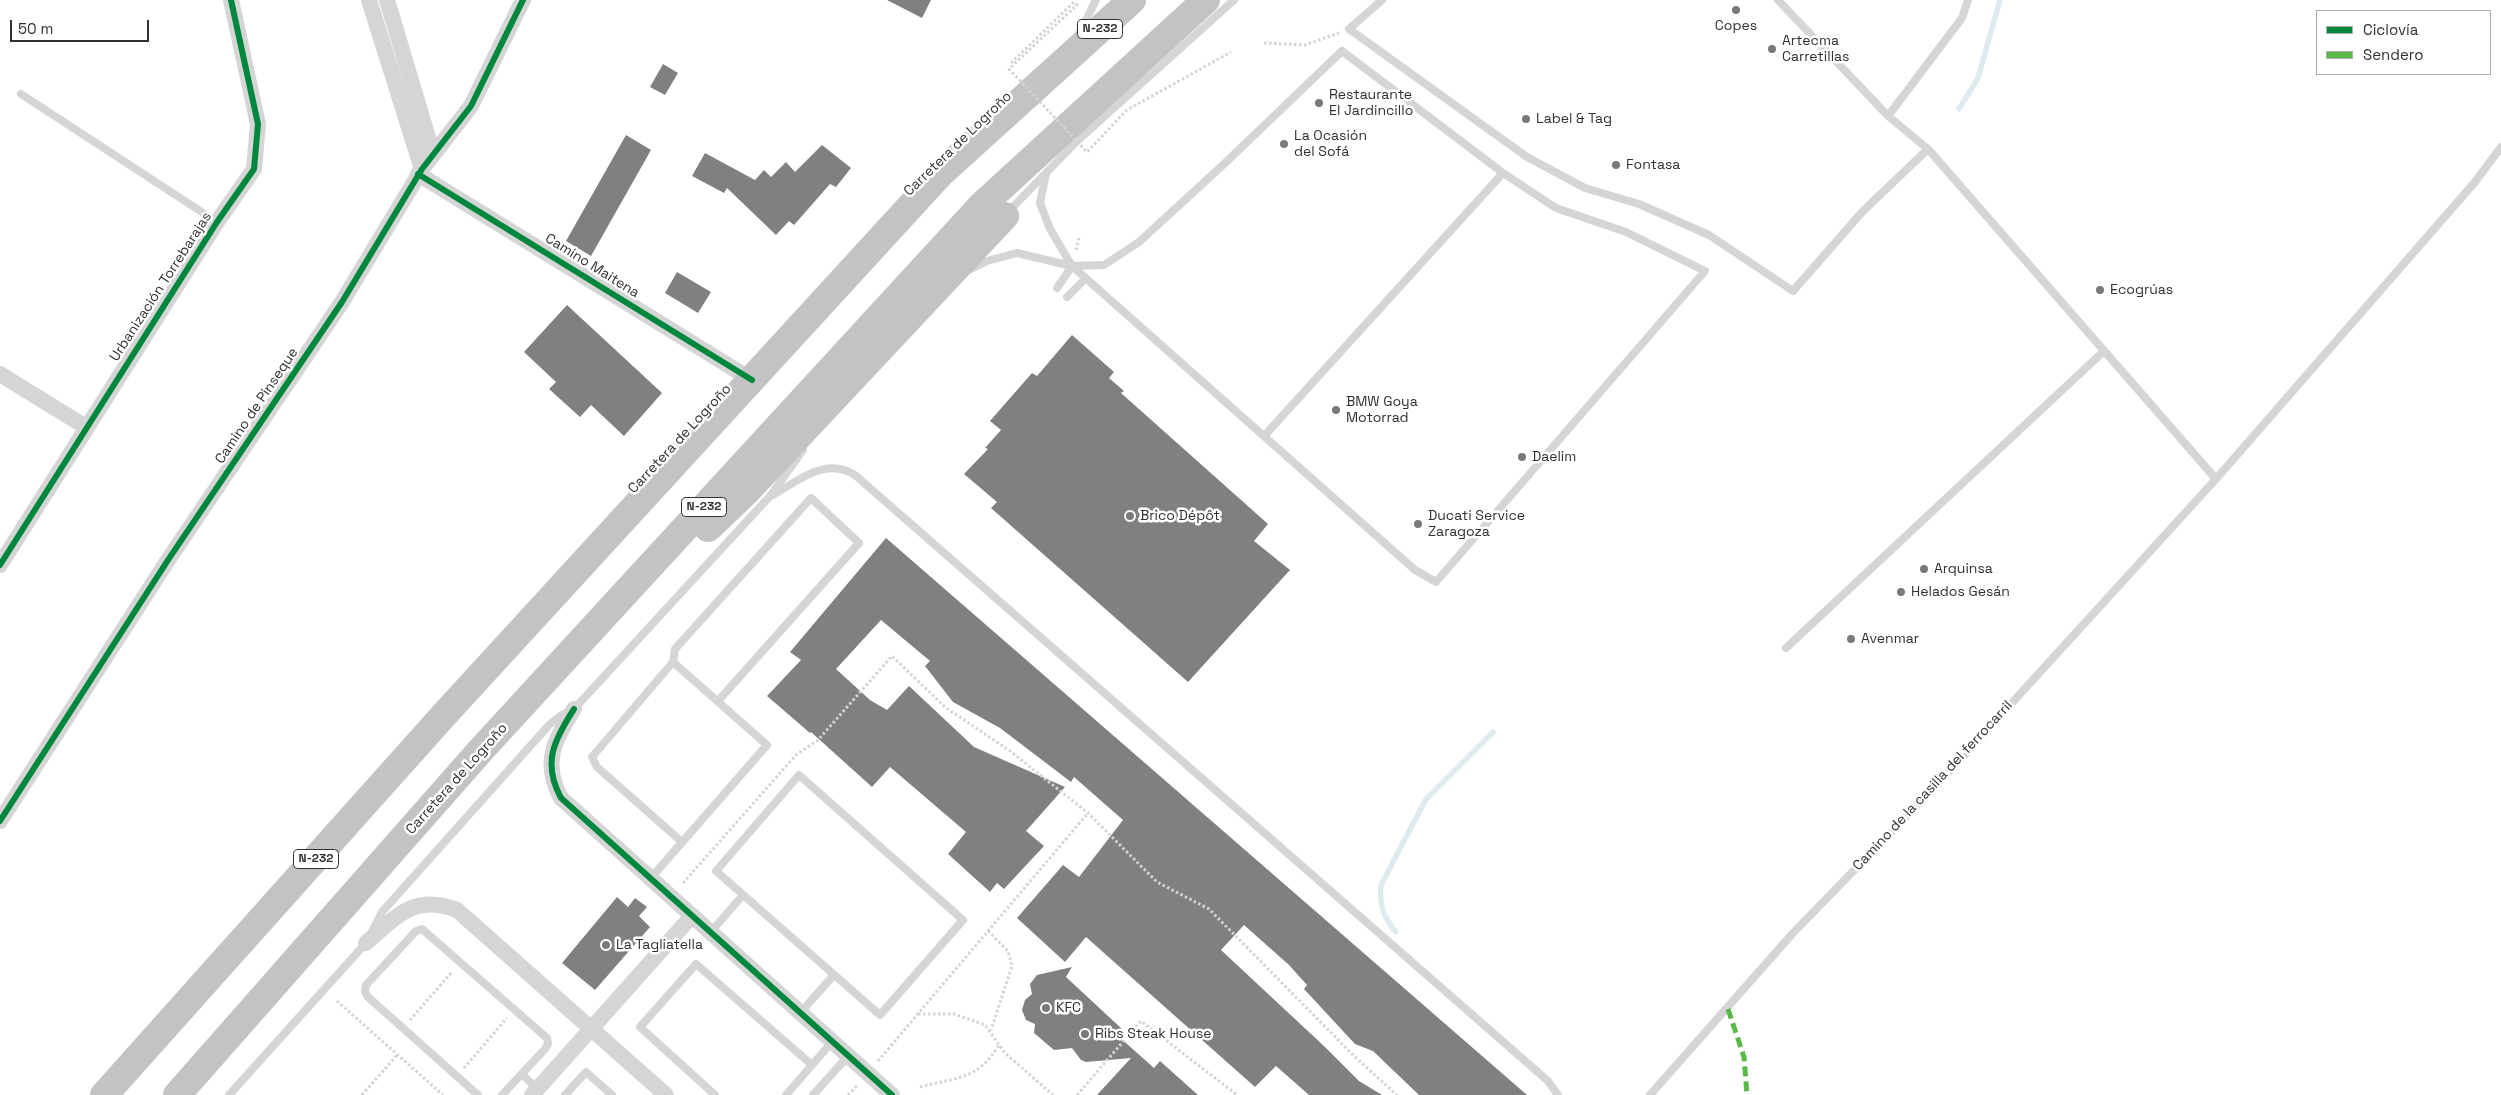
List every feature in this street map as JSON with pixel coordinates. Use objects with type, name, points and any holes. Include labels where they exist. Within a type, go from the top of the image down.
[{"type":"highway","name":"Carretera de Logroño","points":[[104,1095],[443,716],[942,173],[1132,0]]},
{"type":"highway","name":"Carretera de Logroño","points":[[177,1095],[480,751],[982,205],[1206,0]]},
{"type":"highway","points":[[636,582],[676,558],[746,491],[1005,216]]},
{"type":"highway","points":[[92,1095],[188,1001]]},
{"type":"highway","points":[[181,1095],[228,1039]]},
{"type":"street","name":"Urbanización Torrebarajas","points":[[0,565],[216,222],[254,169],[258,124],[231,0]]},
{"type":"street","points":[[369,0],[420,172]]},
{"type":"street","points":[[387,0],[433,154]]},
{"type":"street","name":"Camino de Pinseque","points":[[0,820],[168,560],[342,302],[420,172],[471,106],[523,0]]},
{"type":"street","name":"Camino Maitena","points":[[420,172],[752,380]]},
{"type":"street","points":[[0,374],[86,427]]},
{"type":"street","points":[[574,709],[557,735],[550,765],[556,789],[571,810],[892,1095]]},
{"type":"street","points":[[366,943],[407,908],[419,904],[445,905],[457,910],[591,1028],[661,1093]]},
{"type":"street","points":[[534,1092],[691,917]]},
{"type":"lane","points":[[1068,58],[1096,0]]},
{"type":"lane","points":[[840,405],[960,274],[1005,216],[1076,142],[1234,0]]},
{"type":"lane","points":[[1382,0],[1348,29],[1527,157],[1585,188],[1639,204],[1709,235],[1793,291],[1863,211],[1928,150]]},
{"type":"lane","points":[[1778,0],[1888,116],[1928,150],[2216,479]]},
{"type":"lane","points":[[1888,116],[1962,18],[1968,0]]},
{"type":"lane","points":[[960,274],[987,261],[1017,253],[1072,266],[1104,265],[1139,242],[1342,51],[1503,173],[1556,208],[1626,232],[1705,271],[1436,582],[1416,570],[1072,266],[1050,229],[1040,203],[1046,173]]},
{"type":"lane","points":[[21,94],[216,222]]},
{"type":"lane","name":"Camino de la casilla del ferrocarril","points":[[1650,1095],[1793,933],[1938,784],[2216,479],[2475,182],[2501,147]]},
{"type":"lane","points":[[1265,435],[1503,173]]},
{"type":"lane","points":[[1057,288],[1072,266]]},
{"type":"lane","points":[[1068,297],[1086,278]]},
{"type":"lane","points":[[1786,648],[2104,351]]},
{"type":"lane","points":[[229,1095],[366,943],[382,912],[549,725],[560,716],[574,709],[771,496],[810,438]]},
{"type":"lane","points":[[771,496],[820,469],[840,468],[855,475],[1535,1070],[1558,1095]]},
{"type":"lane","points":[[682,842],[597,767],[592,757],[673,662],[675,649],[811,498],[859,543],[718,702]]},
{"type":"lane","points":[[650,879],[767,745],[673,662]]},
{"type":"lane","points":[[799,776],[963,920],[880,1015],[833,976],[716,871],[799,776]]},
{"type":"lane","points":[[709,933],[743,895]]},
{"type":"lane","points":[[478,1095],[368,997],[365,992],[366,985],[413,933],[422,929],[547,1038],[548,1044],[502,1095]]},
{"type":"lane","points":[[715,1095],[640,1027],[696,964],[812,1065]]},
{"type":"lane","points":[[800,1013],[833,976]]},
{"type":"lane","points":[[786,1095],[832,1042]]},
{"type":"lane","points":[[814,1095],[848,1056]]},
{"type":"lane","points":[[565,1095],[586,1072],[612,1095]]},
{"type":"lane","points":[[522,1074],[534,1092]]},
{"type":"path","points":[[1011,62],[1074,2],[1077,5],[1009,69],[1087,152],[1127,110],[1231,52]]},
{"type":"path","points":[[1264,44],[1305,46],[1348,29]]},
{"type":"path","points":[[683,883],[796,755],[818,740],[892,656],[945,707],[1010,750],[1088,813],[1157,882],[1209,909],[1354,1056],[1397,1095]]},
{"type":"path","points":[[874,1065],[1088,813]]},
{"type":"path","points":[[988,931],[1008,951],[1012,966],[991,1030]]},
{"type":"path","points":[[387,1046],[460,963]]},
{"type":"path","points":[[336,1001],[442,1094],[514,1011]]},
{"type":"path","points":[[918,1014],[954,1014],[985,1025],[991,1030],[1005,1052],[1053,1095]]},
{"type":"path","points":[[1077,1095],[1141,1021],[1237,1095]]},
{"type":"path","points":[[920,1087],[968,1076],[981,1068],[999,1044]]},
{"type":"path","points":[[362,1095],[397,1055]]},
{"type":"path","points":[[848,1095],[860,1082]]},
{"type":"building","points":[[887,0],[931,0],[922,18]]},
{"type":"building","points":[[663,64],[678,73],[665,95],[650,87]]},
{"type":"building","points":[[626,135],[651,150],[591,256],[566,241]]},
{"type":"building","points":[[822,145],[851,168],[836,187],[830,184],[794,225],[789,221],[776,235],[727,188],[724,193],[692,176],[705,153],[755,180],[764,170],[771,177],[786,162],[795,172]]},
{"type":"building","points":[[677,272],[711,292],[698,313],[665,293]]},
{"type":"building","points":[[567,305],[662,393],[624,436],[591,405],[580,417],[549,389],[556,382],[524,352]]},
{"type":"building","name":"Brico Dépôt","points":[[1072,335],[1114,372],[1109,378],[1124,391],[1121,393],[1268,524],[1254,541],[1290,570],[1188,682],[991,508],[997,502],[964,474],[988,449],[985,448],[1001,430],[990,421],[1032,373],[1037,376]]},
{"type":"building","points":[[886,538],[1527,1095],[1419,1095],[1373,1051],[1355,1044],[1304,989],[1307,985],[1289,965],[1244,925],[1221,950],[1359,1081],[1382,1095],[1309,1095],[1276,1066],[1255,1087],[1086,937],[1065,962],[1017,918],[1063,865],[1079,877],[1123,820],[1074,777],[1071,782],[1000,728],[953,702],[925,666],[930,661],[881,620],[836,669],[870,700],[887,710],[909,686],[974,747],[1065,787],[1026,831],[1044,846],[1004,889],[997,883],[990,892],[948,854],[966,832],[890,767],[872,787],[811,732],[767,696],[801,660],[790,652]]},
{"type":"building","name":"La Tagliatella","points":[[617,897],[628,907],[635,898],[647,907],[639,916],[650,927],[595,990],[562,963]]},
{"type":"building","points":[[1072,967],[1066,977],[1122,1029],[1117,1035],[1154,1068],[1160,1061],[1198,1095],[1097,1095],[1131,1058],[1086,1062],[1081,1060],[1072,1048],[1054,1050],[1034,1033],[1035,1024],[1026,1020],[1022,1010],[1025,1000],[1032,994],[1030,984],[1037,975]]},
{"type":"waterway","points":[[1959,109],[1978,78],[2000,0]]},
{"type":"waterway","points":[[1396,932],[1383,910],[1381,885],[1426,799],[1493,732]]},
{"type":"marked path","points":[[1728,1009],[1744,1057],[1747,1095]]},
{"type":"cycle path","points":[[0,565],[217,222],[254,169],[258,124],[231,0]]},
{"type":"cycle path","points":[[0,821],[168,560],[342,302],[422,169],[471,106],[523,0]]},
{"type":"cycle path","points":[[418,174],[752,380]]},
{"type":"cycle path","points":[[574,709],[556,742],[551,763],[555,785],[561,798],[892,1095]]},
{"type":"place","name":"Copes","points":[[1736,10]]},
{"type":"place","name":"Artecma Carretillas","points":[[1772,49]]},
{"type":"place","name":"Restaurante El Jardincillo","points":[[1319,103]]},
{"type":"place","name":"Label & Tag","points":[[1526,119]]},
{"type":"place","name":"La Ocasión del Sofá","points":[[1284,144]]},
{"type":"place","name":"Fontasa","points":[[1616,165]]},
{"type":"place","name":"Ecogrúas","points":[[2100,290]]},
{"type":"place","name":"BMW Goya Motorrad","points":[[1336,410]]},
{"type":"place","name":"Daelim","points":[[1522,457]]},
{"type":"place","name":"Brico Dépôt","points":[[1130,516]]},
{"type":"place","name":"Ducati Service Zaragoza","points":[[1418,524]]},
{"type":"place","name":"Arquinsa","points":[[1924,569]]},
{"type":"place","name":"Helados Gesán","points":[[1901,592]]},
{"type":"place","name":"Avenmar","points":[[1851,639]]},
{"type":"place","name":"La Tagliatella","points":[[606,945]]},
{"type":"place","name":"KFC","points":[[1046,1008]]},
{"type":"place","name":"Ribs Steak House","points":[[1085,1034]]}]
